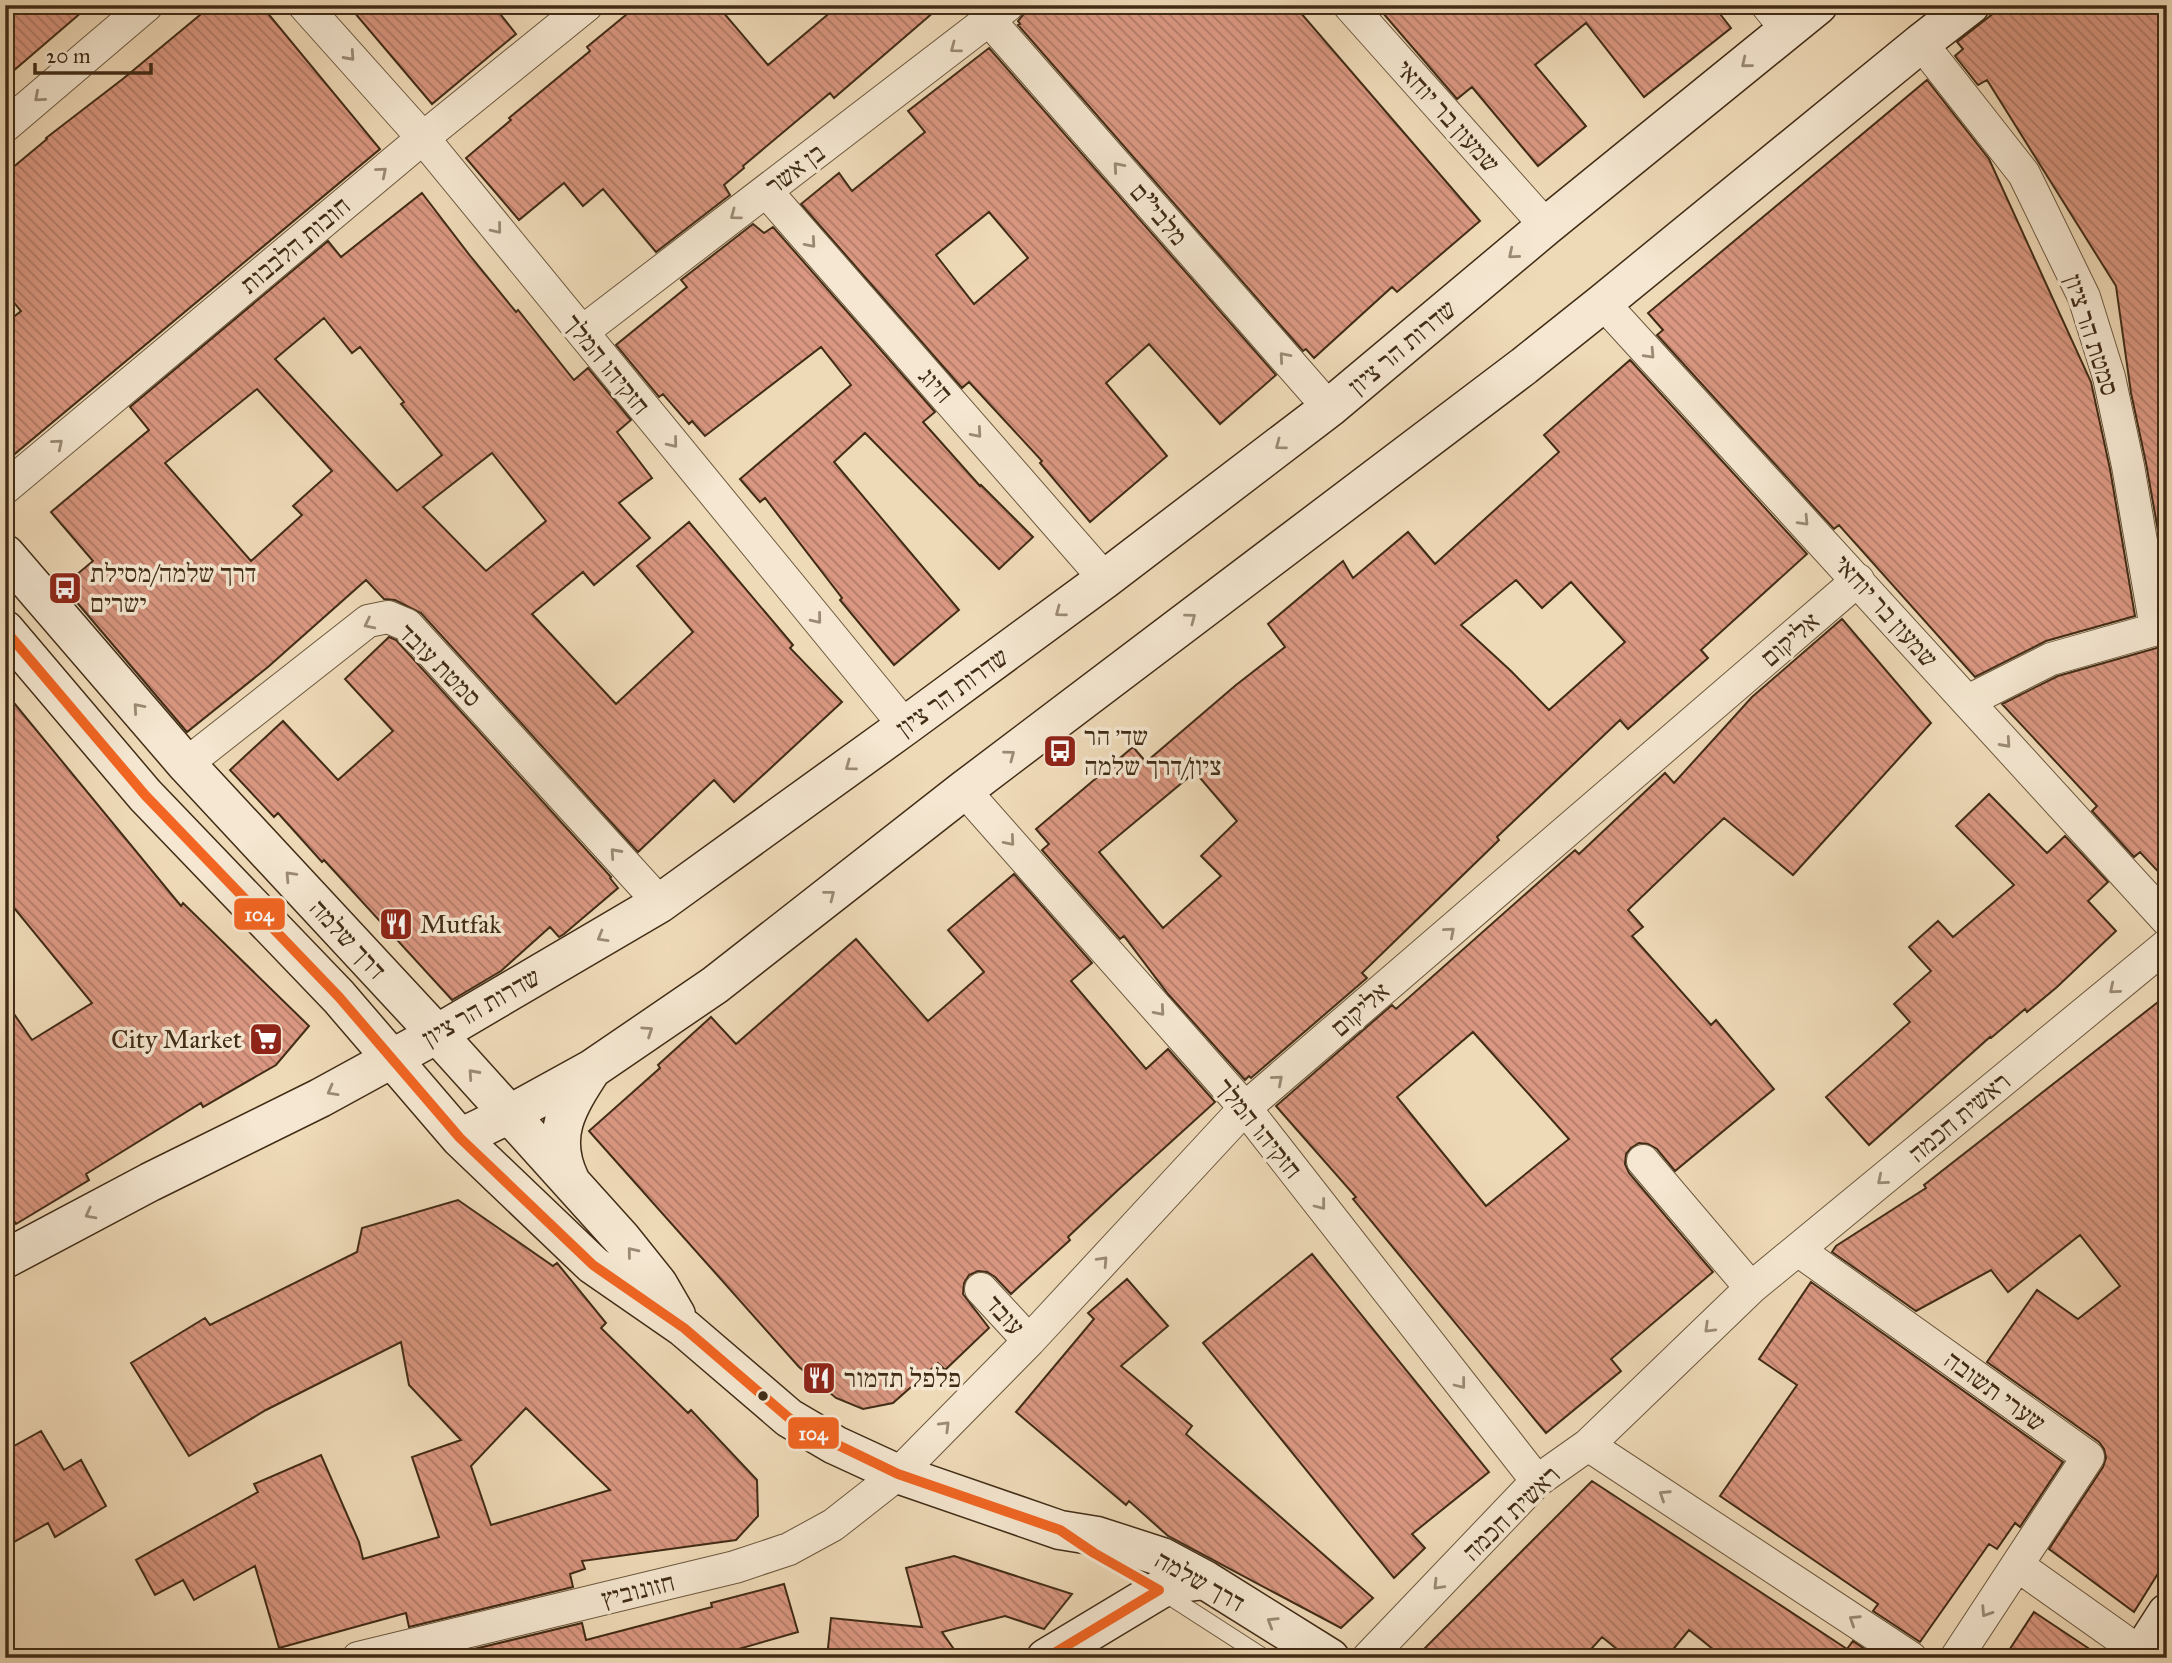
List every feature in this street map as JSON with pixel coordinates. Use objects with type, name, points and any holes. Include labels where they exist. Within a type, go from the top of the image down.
[{"type":"street","points":[[5,126],[146,5]]},
{"type":"street","name":"חזקיהו המלך","points":[[304,5],[423,138],[905,726]]},
{"type":"street","name":"חובות הלבבות","points":[[5,488],[423,138],[587,5]]},
{"type":"street","name":"שמעון בר יוחאי","points":[[1349,5],[1546,226]]},
{"type":"street","name":"שדרות הר ציון","points":[[5,1259],[150,1182],[320,1098],[437,1034],[660,903],[1105,579],[1329,408],[1546,226],[1777,18],[1818,5]]},
{"type":"street","points":[[460,1138],[592,1069],[715,985],[964,790],[1603,303],[1970,5]]},
{"type":"street","name":"בן אשר","points":[[582,332],[999,13]]},
{"type":"street","name":"מלבי\"ם","points":[[999,13],[1329,408]]},
{"type":"street","name":"סמטת הר ציון","points":[[1921,43],[2024,174],[2084,296],[2109,377],[2162,627]]},
{"type":"street","name":"חיוג","points":[[766,191],[1105,579]]},
{"type":"street","name":"שמעון בר יוחאי","points":[[1603,303],[2167,920]]},
{"type":"street","name":"דרך שלמה","points":[[5,554],[186,764],[571,1182],[658,1284],[684,1328]]},
{"type":"street","name":"אליקום","points":[[898,1474],[1029,1341],[1245,1108],[1858,580]]},
{"type":"street","name":"סמטת עובד","points":[[186,764],[368,621],[388,617],[407,625],[660,903]]},
{"type":"street","points":[[1968,701],[2051,659],[2162,627]]},
{"type":"street","name":"דרך שלמה","points":[[5,630],[145,794],[339,997],[460,1138],[593,1265],[684,1328],[789,1418],[835,1445],[898,1474],[1060,1530],[1097,1536],[1162,1557],[1205,1580],[1330,1658]]},
{"type":"street","name":"חזקיהו המלך","points":[[964,790],[1245,1108],[1537,1481]]},
{"type":"street","name":"ראשית חכמה","points":[[1368,1658],[1537,1481],[1588,1445],[1751,1288],[2167,945]]},
{"type":"street","points":[[571,1182],[562,1164],[562,1120],[592,1069]]},
{"type":"street","points":[[1643,1161],[1751,1288]]},
{"type":"street","name":"שערי תשובה","points":[[1798,1250],[2088,1457],[1956,1658]]},
{"type":"street","name":"עובד","points":[[981,1289],[1029,1341]]},
{"type":"street","points":[[1588,1445],[1911,1658]]},
{"type":"street","name":"חזונוביץ","points":[[358,1658],[735,1567],[778,1553],[833,1525],[898,1474]]},
{"type":"street","name":"דרך שלמה","points":[[1060,1530],[1158,1590]]},
{"type":"street","points":[[2017,1565],[2140,1655],[2167,1613]]},
{"type":"street","points":[[1046,1658],[1158,1590],[1172,1584],[1205,1580]]},
{"type":"lane","name":"דרך שלמה","points":[[1158,1590],[1265,1658]]},
{"type":"building","points":[[5,5],[90,5],[5,78]]},
{"type":"building","points":[[212,5],[261,5],[380,149],[5,462],[5,324],[21,311],[5,292],[5,174]]},
{"type":"building","points":[[348,5],[493,5],[516,34],[432,104]]},
{"type":"building","points":[[638,5],[717,5],[768,65],[839,5],[942,5],[834,98],[830,93],[743,166],[744,168],[724,185],[730,195],[656,252],[603,189],[583,206],[564,183],[519,220],[466,158],[511,120],[509,118],[590,51],[587,47]]},
{"type":"building","points":[[1031,5],[1294,5],[1480,221],[1397,292],[1392,287],[1314,358],[1306,349],[1303,351],[1018,25],[1018,21]]},
{"type":"building","points":[[1376,5],[1713,5],[1731,28],[1644,97],[1586,23],[1535,65],[1586,126],[1538,166],[1472,87],[1457,99]]},
{"type":"building","points":[[2004,5],[2167,5],[2167,582],[2131,393],[2116,286],[1987,80],[1978,85],[1955,56],[1963,49],[1957,42]]},
{"type":"building","points":[[989,48],[1276,375],[1220,424],[1149,344],[1106,383],[1167,456],[1090,522],[1040,463],[1042,461],[969,382],[962,388],[801,204],[839,173],[852,191],[925,132],[908,111]],"holes":[[[989,212],[1028,258],[974,304],[936,255]]]},
{"type":"building","points":[[1927,80],[1989,159],[2091,382],[2110,469],[2135,616],[2046,641],[1975,677],[1839,525],[1834,529],[1657,335],[1663,330],[1648,313]]},
{"type":"building","points":[[422,193],[471,257],[574,380],[588,368],[631,420],[617,432],[652,478],[619,503],[650,538],[594,585],[583,572],[532,614],[616,704],[693,632],[637,566],[689,522],[793,645],[790,648],[842,702],[734,802],[714,780],[638,852],[421,613],[395,600],[384,599],[366,580],[268,667],[187,732],[63,586],[93,561],[51,512],[149,430],[130,407],[328,241],[341,257]],"holes":[[[324,318],[352,353],[360,347],[442,455],[397,491],[275,359]],[[257,389],[332,471],[293,506],[302,515],[251,561],[165,463]],[[492,453],[546,521],[486,571],[423,507]]]},
{"type":"building","points":[[753,224],[764,233],[773,227],[935,412],[923,422],[980,486],[1033,537],[999,569],[865,433],[834,462],[959,610],[894,665],[840,600],[842,598],[765,498],[760,502],[740,479],[851,385],[821,347],[705,436],[692,421],[689,424],[663,394],[659,397],[616,345],[687,287],[681,280]]},
{"type":"building","points":[[1630,360],[1807,554],[1701,650],[1708,658],[1628,729],[1620,720],[1497,837],[1499,840],[1362,973],[1367,978],[1251,1078],[1249,1076],[1245,1080],[1168,994],[1124,936],[1120,939],[1042,850],[1049,844],[1036,829],[1133,747],[1146,762],[1285,647],[1268,624],[1343,561],[1353,578],[1408,532],[1435,564],[1559,452],[1544,435]],"holes":[[[1516,580],[1542,608],[1571,582],[1625,642],[1549,710],[1461,625]],[[1195,772],[1237,821],[1201,856],[1221,876],[1163,928],[1099,852]]]},
{"type":"building","points":[[1842,619],[1931,723],[1793,875],[1724,818],[1628,910],[1643,927],[1632,936],[1711,1025],[1716,1020],[1774,1089],[1675,1171],[1657,1149],[1648,1144],[1639,1143],[1626,1154],[1625,1164],[1629,1173],[1713,1272],[1611,1359],[1621,1371],[1546,1433],[1353,1199],[1356,1197],[1276,1106],[1392,1005],[1396,1009],[1575,850],[1579,854],[1665,773],[1674,783],[1752,697]],"holes":[[[1473,1032],[1569,1139],[1486,1206],[1397,1097]]]},
{"type":"building","points":[[389,637],[396,640],[611,877],[618,888],[564,934],[559,937],[550,927],[501,971],[452,1000],[324,860],[322,862],[278,813],[274,817],[230,770],[283,721],[338,780],[393,731],[345,679]]},
{"type":"building","points":[[2167,645],[2167,881],[2140,852],[2134,857],[2092,811],[2097,806],[2002,704],[2058,676]]},
{"type":"building","points":[[5,692],[181,906],[183,903],[309,1026],[276,1065],[203,1107],[201,1103],[86,1174],[89,1180],[16,1224],[5,1206],[5,1001],[32,1040],[92,1003],[5,897]]},
{"type":"building","points":[[1989,794],[2047,853],[2065,836],[2108,882],[2088,901],[2116,931],[2057,987],[1990,1037],[1869,1145],[1826,1097],[1910,1022],[1894,1004],[1931,971],[1909,947],[1938,921],[1953,937],[2014,885],[1956,826]]},
{"type":"building","points":[[1014,874],[1092,963],[1071,981],[1146,1069],[1168,1049],[1215,1102],[1068,1237],[1070,1240],[1011,1294],[987,1272],[978,1271],[969,1275],[964,1283],[963,1294],[989,1328],[945,1370],[938,1363],[893,1403],[863,1409],[836,1398],[799,1367],[589,1131],[660,1068],[658,1065],[711,1017],[736,1044],[856,939],[928,1021],[984,972],[948,930]]},
{"type":"building","points":[[2167,995],[2167,1559],[2134,1612],[2049,1549],[2103,1467],[2106,1458],[2104,1449],[2099,1442],[1987,1362],[2037,1290],[2078,1319],[2120,1286],[2080,1235],[2008,1292],[1991,1270],[1916,1311],[1832,1252],[1836,1246],[1926,1188],[1924,1185]]},
{"type":"building","points":[[458,1200],[553,1266],[557,1263],[606,1323],[601,1328],[688,1413],[691,1410],[757,1480],[758,1516],[736,1540],[582,1561],[585,1569],[570,1574],[573,1587],[409,1627],[406,1613],[279,1648],[255,1566],[194,1600],[183,1580],[155,1595],[136,1560],[258,1492],[254,1484],[321,1455],[359,1542],[363,1559],[439,1537],[412,1457],[461,1440],[409,1385],[401,1342],[266,1410],[189,1456],[131,1363],[205,1318],[210,1325],[357,1252],[362,1228]],"holes":[[[526,1408],[610,1490],[491,1525],[471,1466]]]},
{"type":"building","points":[[1312,1254],[1489,1472],[1412,1534],[1425,1548],[1394,1578],[1203,1343]]},
{"type":"building","points":[[1127,1279],[1168,1326],[1121,1366],[1192,1426],[1186,1434],[1373,1598],[1341,1628],[1168,1536],[1129,1501],[1126,1505],[1016,1412],[1094,1319],[1088,1313]]},
{"type":"building","points":[[1811,1282],[2063,1462],[2020,1527],[2015,1523],[1997,1549],[1989,1544],[1920,1642],[1873,1611],[1878,1604],[1720,1496],[1797,1385],[1759,1359]]},
{"type":"building","points":[[41,1431],[64,1470],[81,1460],[106,1506],[55,1537],[48,1523],[5,1547],[5,1451]]},
{"type":"building","points":[[1592,1481],[1847,1649],[1853,1641],[1877,1658],[1724,1658],[1689,1630],[1666,1658],[1628,1658],[1602,1637],[1583,1658],[1415,1658]]},
{"type":"building","points":[[954,1556],[1072,1594],[1044,1629],[1005,1616],[942,1632],[960,1658],[827,1658],[831,1618],[922,1627],[906,1568]]},
{"type":"building","points":[[784,1584],[798,1632],[707,1658],[437,1658],[582,1623],[586,1640],[712,1607],[711,1603]]},
{"type":"building","points":[[2034,1612],[2103,1658],[2004,1658]]},
{"type":"transit line","name":"104","points":[[5,630],[145,795],[339,997],[460,1138],[593,1265],[684,1328],[789,1418],[811,1432],[898,1474],[1060,1530],[1159,1590]]},
{"type":"transit line","name":"104","points":[[1046,1658],[1159,1590]]},
{"type":"place","name":"דרך שלמה/מסילת ישרים","points":[[65,588]]},
{"type":"place","name":"שד׳ הר ציון/דרך שלמה","points":[[1060,751]]},
{"type":"place","name":"Mutfak","points":[[396,924]]},
{"type":"place","name":"City Market","points":[[266,1039]]},
{"type":"place","name":"פלפל תדמור","points":[[819,1378]]}]
